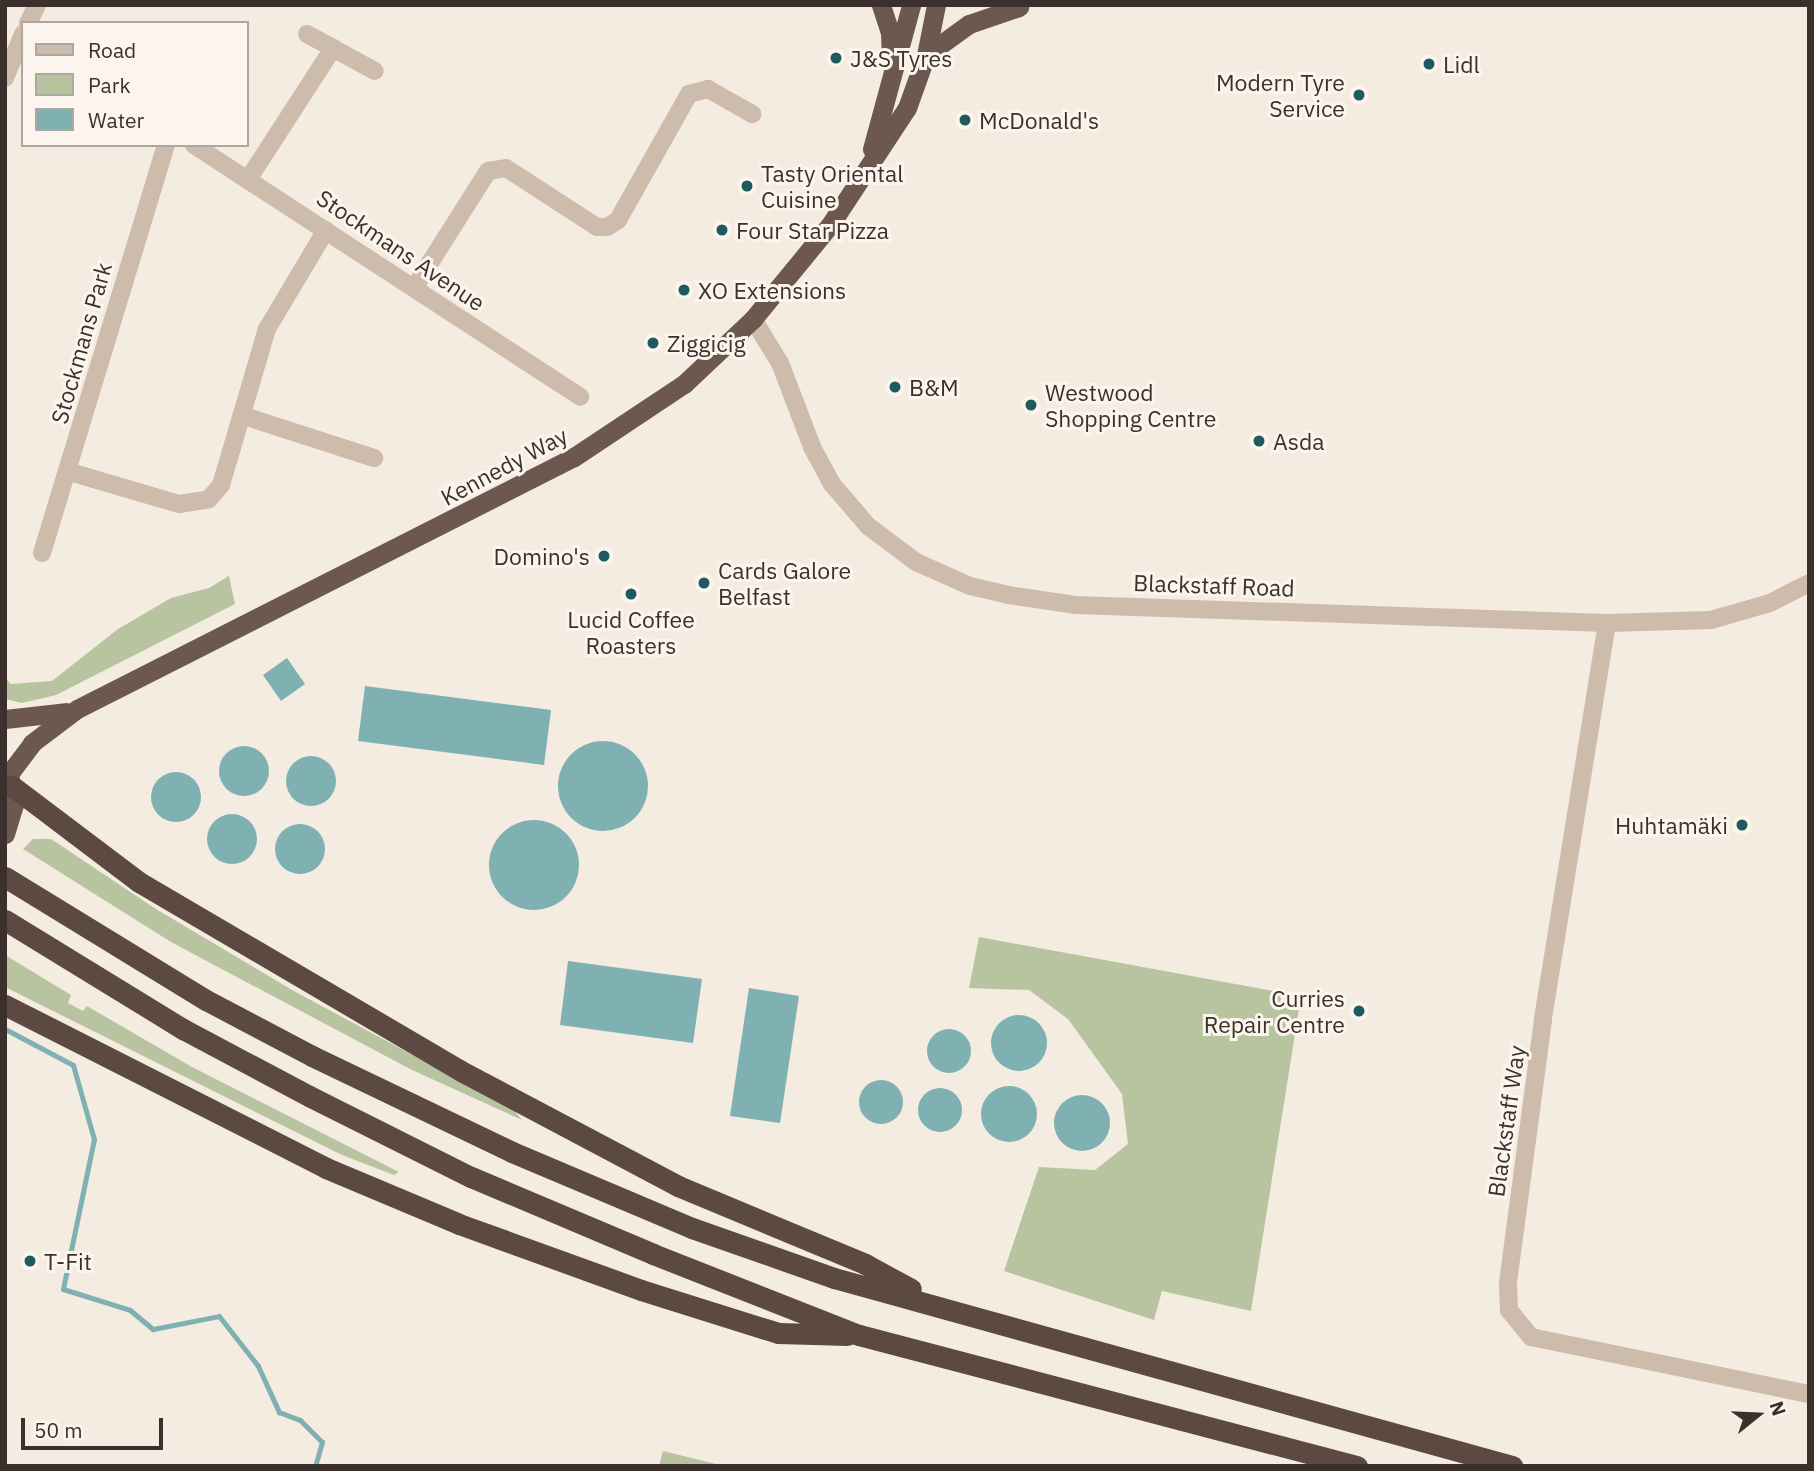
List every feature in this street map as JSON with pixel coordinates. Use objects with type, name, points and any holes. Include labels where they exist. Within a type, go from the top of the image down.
[{"type":"highway","points":[[881,5],[890,32],[892,75]]},
{"type":"highway","name":"Kennedy Way","points":[[869,160],[911,5]]},
{"type":"highway","name":"Kennedy Way","points":[[9,776],[47,729],[77,709],[597,444],[684,384],[753,319],[810,253],[869,160],[907,108],[926,55],[936,5]]},
{"type":"highway","points":[[926,55],[969,24],[1019,7]]},
{"type":"highway","name":"Kennedy Way","points":[[5,719],[24,720],[77,709]]},
{"type":"highway","points":[[5,834],[14,805],[9,776]]},
{"type":"highway","points":[[9,776],[139,882],[461,1071],[678,1186],[865,1264],[936,1303]]},
{"type":"highway","points":[[5,877],[54,909],[288,1044],[512,1152],[692,1228],[834,1278],[936,1303],[1513,1466]]},
{"type":"highway","points":[[5,920],[183,1029],[471,1177],[859,1335],[1357,1466]]},
{"type":"highway","points":[[5,1005],[327,1168],[459,1224],[641,1290],[778,1333],[859,1335]]},
{"type":"street","points":[[29,21],[37,5]]},
{"type":"street","points":[[307,34],[375,71]]},
{"type":"street","points":[[13,71],[21,41]]},
{"type":"street","points":[[249,178],[333,48]]},
{"type":"street","points":[[414,288],[488,171],[506,168],[597,227],[607,227],[618,220],[689,94],[708,89],[752,114]]},
{"type":"street","name":"Stockmans Park","points":[[42,553],[70,472],[165,147]]},
{"type":"street","name":"Stockmans Avenue","points":[[197,147],[249,178],[580,397]]},
{"type":"street","points":[[70,472],[179,504],[209,499],[221,485],[244,416],[267,329],[326,230]]},
{"type":"street","name":"Blackstaff Road","points":[[753,319],[780,363],[812,447],[832,484],[868,526],[916,562],[970,586],[1076,605],[1607,623],[1711,620],[1760,607],[1809,583]]},
{"type":"street","points":[[244,416],[374,458]]},
{"type":"street","name":"Blackstaff Way","points":[[1607,623],[1543,1020],[1508,1284],[1510,1310],[1531,1337],[1809,1394]]},
{"type":"green space","points":[[229,576],[235,604],[56,695],[22,703],[5,699],[5,678],[11,684],[52,681],[118,629],[171,598],[209,588]]},
{"type":"green space","points":[[33,839],[51,839],[156,909],[292,990],[513,1109],[522,1120],[412,1070],[171,942],[23,849]]},
{"type":"green space","points":[[979,937],[1301,996],[1251,1311],[1162,1291],[1154,1320],[1004,1271],[1039,1167],[1095,1170],[1128,1144],[1122,1094],[1068,1019],[1029,990],[969,988]]},
{"type":"green space","points":[[5,955],[71,995],[68,1003],[83,1011],[87,1006],[192,1067],[399,1172],[394,1175],[342,1155],[5,987]]},
{"type":"green space","points":[[663,1451],[724,1466],[659,1466]]},
{"type":"water","points":[[287,658],[305,684],[281,701],[263,675]]},
{"type":"water","points":[[365,686],[551,710],[544,765],[358,741]]},
{"type":"water","points":[[603,741],[620,745],[635,754],[644,769],[648,786],[644,803],[635,818],[620,827],[603,831],[586,827],[571,818],[562,803],[558,786],[562,769],[571,754],[586,745]]},
{"type":"water","points":[[244,746],[262,753],[269,771],[262,789],[244,796],[226,789],[219,771],[226,753]]},
{"type":"water","points":[[311,756],[329,763],[336,781],[329,799],[311,806],[293,799],[286,781],[293,763]]},
{"type":"water","points":[[176,772],[194,779],[201,797],[194,815],[176,822],[158,815],[151,797],[158,779]]},
{"type":"water","points":[[232,814],[250,821],[257,839],[250,857],[232,864],[214,857],[207,839],[214,821]]},
{"type":"water","points":[[534,820],[551,824],[566,833],[575,848],[579,865],[575,882],[566,897],[551,906],[534,910],[517,906],[502,897],[493,882],[489,865],[493,848],[502,833],[517,824]]},
{"type":"water","points":[[300,824],[318,831],[325,849],[318,867],[300,874],[282,867],[275,849],[282,831]]},
{"type":"water","points":[[568,961],[702,979],[693,1043],[560,1025]]},
{"type":"water","points":[[749,988],[799,996],[780,1123],[730,1116]]},
{"type":"water","points":[[1013,1015],[1025,1015],[1035,1019],[1043,1027],[1047,1043],[1043,1059],[1035,1067],[1025,1071],[1013,1071],[1003,1067],[995,1059],[991,1049],[991,1037],[995,1027],[1003,1019]]},
{"type":"water","points":[[949,1029],[965,1035],[971,1051],[965,1067],[949,1073],[933,1067],[927,1051],[933,1035]]},
{"type":"water","points":[[881,1080],[897,1086],[903,1102],[897,1118],[881,1124],[865,1118],[859,1102],[865,1086]]},
{"type":"water","points":[[1003,1086],[1015,1086],[1025,1090],[1033,1098],[1037,1114],[1033,1130],[1025,1138],[1015,1142],[1003,1142],[993,1138],[985,1130],[981,1120],[981,1108],[985,1098],[993,1090]]},
{"type":"water","points":[[940,1088],[956,1094],[962,1110],[956,1126],[940,1132],[924,1126],[918,1110],[924,1094]]},
{"type":"water","points":[[1076,1095],[1088,1095],[1098,1099],[1106,1107],[1110,1123],[1106,1139],[1098,1147],[1088,1151],[1076,1151],[1066,1147],[1058,1139],[1054,1129],[1054,1117],[1058,1107],[1066,1099]]},
{"type":"waterway","points":[[5,1029],[73,1065],[94,1139],[63,1289],[130,1310],[153,1329],[219,1316],[258,1366],[279,1412],[300,1420],[322,1442],[315,1466]]},
{"type":"place","name":"J&S Tyres","points":[[836,58]]},
{"type":"place","name":"Lidl","points":[[1429,64]]},
{"type":"place","name":"Modern Tyre Service","points":[[1359,95]]},
{"type":"place","name":"McDonald's","points":[[965,120]]},
{"type":"place","name":"Tasty Oriental Cuisine","points":[[747,186]]},
{"type":"place","name":"Four Star Pizza","points":[[722,230]]},
{"type":"place","name":"XO Extensions","points":[[684,290]]},
{"type":"place","name":"Ziggicig","points":[[653,343]]},
{"type":"place","name":"B&M","points":[[895,387]]},
{"type":"place","name":"Westwood Shopping Centre","points":[[1031,405]]},
{"type":"place","name":"Asda","points":[[1259,441]]},
{"type":"place","name":"Domino's","points":[[604,556]]},
{"type":"place","name":"Cards Galore Belfast","points":[[704,583]]},
{"type":"place","name":"Lucid Coffee Roasters","points":[[631,594]]},
{"type":"place","name":"Huhtamäki","points":[[1742,825]]},
{"type":"place","name":"Curries Repair Centre","points":[[1359,1011]]},
{"type":"place","name":"T-Fit","points":[[30,1261]]}]
